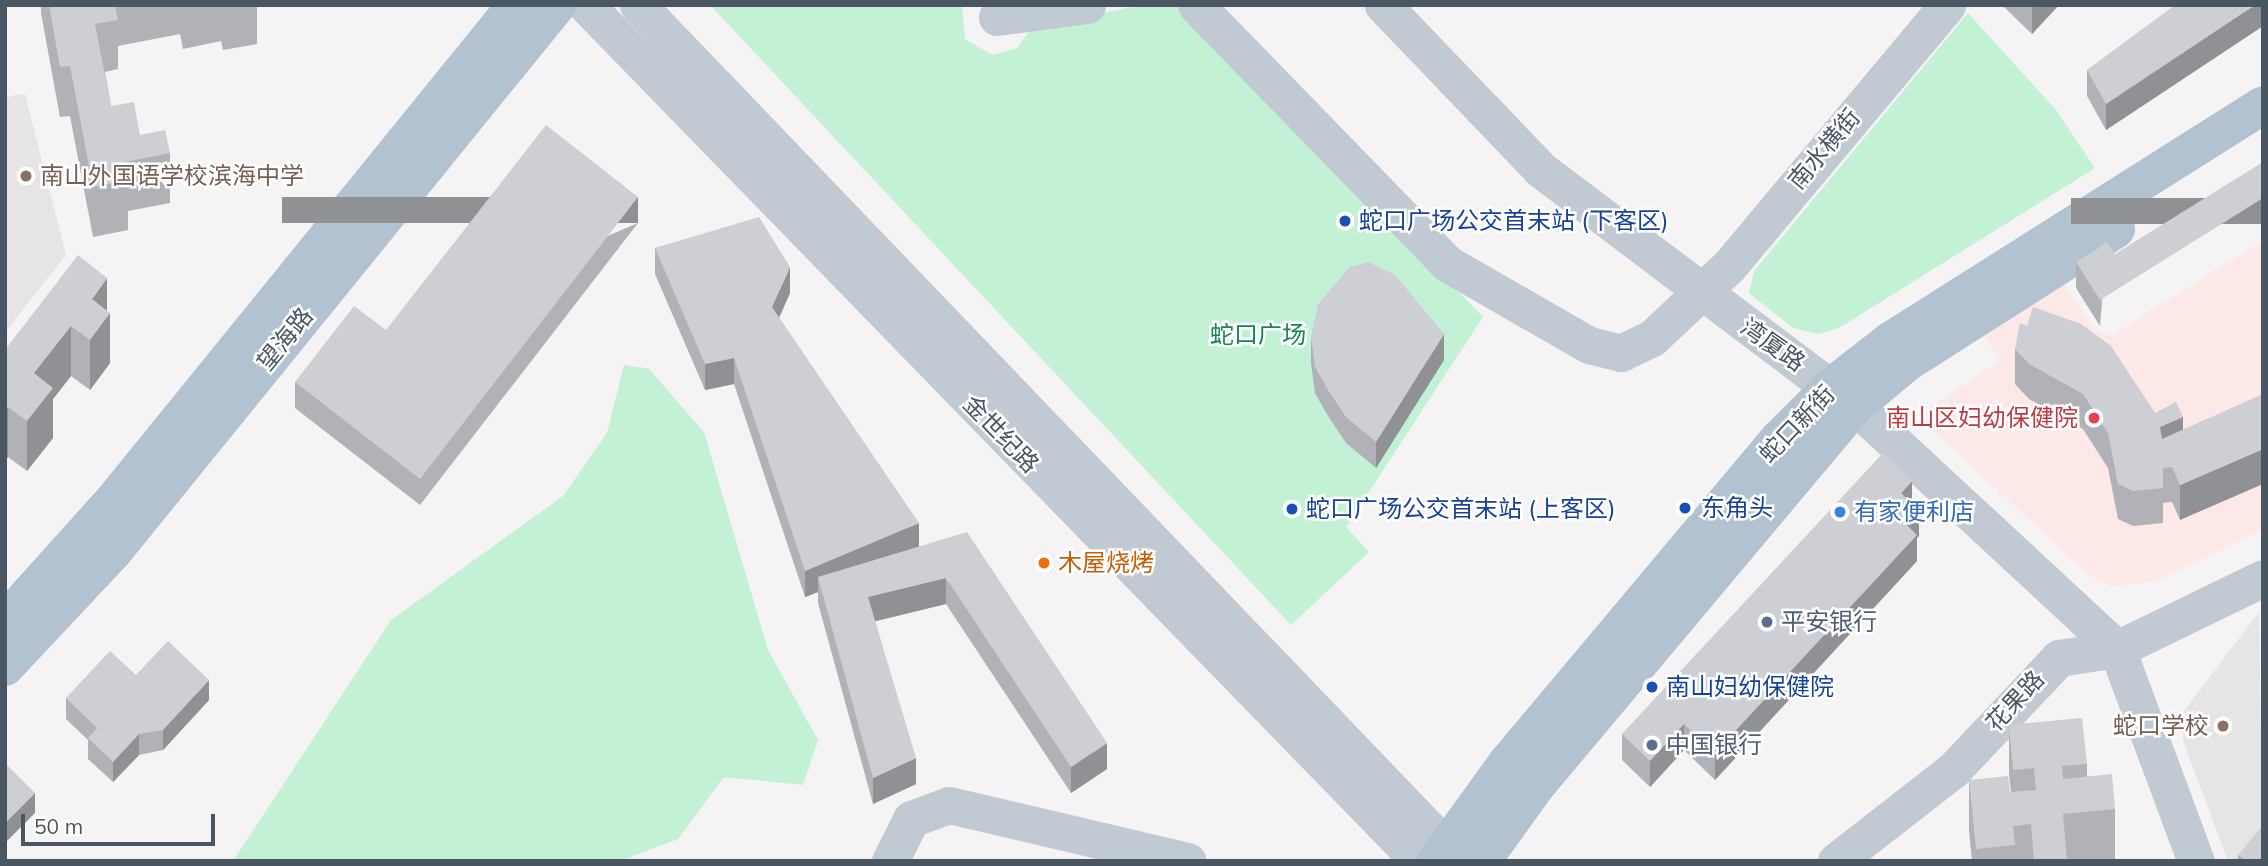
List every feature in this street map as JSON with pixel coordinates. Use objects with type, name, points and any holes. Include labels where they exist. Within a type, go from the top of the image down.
[{"type":"main road","name":"望海路","points":[[5,621],[114,500],[516,5]]},
{"type":"main road","name":"望海路","points":[[5,667],[113,552],[557,5]]},
{"type":"main road","name":"蛇口新街","points":[[1482,861],[1536,786],[1890,341],[2263,106]]},
{"type":"main road","name":"蛇口新街","points":[[1438,857],[1753,470],[1843,397],[1906,363],[2263,136]]},
{"type":"street","name":"金世纪路","points":[[586,5],[781,209],[1438,857]]},
{"type":"street","name":"金世纪路","points":[[638,5],[802,174],[1438,857]]},
{"type":"street","points":[[997,18],[1087,5]]},
{"type":"street","name":"南水横街","points":[[1196,5],[1448,264],[1484,289],[1589,345],[1621,353],[1652,338],[1702,294],[1947,5]]},
{"type":"street","name":"湾厦路","points":[[1383,5],[1540,169],[1702,294],[1843,397],[2117,649],[2196,861]]},
{"type":"street","points":[[781,209],[771,178],[780,169],[802,174]]},
{"type":"street","name":"花果路","points":[[1836,861],[1954,769],[2039,672],[2081,650],[2117,649],[2263,579]]},
{"type":"street","points":[[890,861],[911,819],[949,805],[1188,861]]},
{"type":"shaded area","name":"南山外国语学校滨海中学","points":[[25,94],[66,255],[5,332],[5,97]]},
{"type":"shaded area","name":"南山区妇幼保健院","points":[[2263,241],[2263,529],[2159,580],[2113,587],[2090,576],[1927,424],[1924,412],[2000,361],[1983,333],[2064,284],[2095,330],[2111,336]]},
{"type":"shaded area","name":"蛇口学校","points":[[2259,612],[2263,861],[2228,861],[2183,741],[2184,711]]},
{"type":"green space","name":"蛇口广场","points":[[710,5],[962,5],[965,39],[992,55],[1017,48],[1032,27],[1143,5],[1184,7],[1483,317],[1346,527],[1369,552],[1291,625]]},
{"type":"green space","points":[[1968,13],[2056,110],[2095,168],[1839,328],[1818,334],[1793,328],[1749,293],[1754,271]]},
{"type":"green space","points":[[624,365],[649,369],[704,432],[768,650],[818,740],[803,785],[724,777],[678,839],[620,861],[233,861],[391,620],[563,496],[607,433]]},
{"type":"building","points":[[49,5],[115,5],[118,20],[95,24],[111,106],[134,102],[140,135],[165,130],[170,153],[125,162],[128,180],[93,187],[70,66],[60,67]]},
{"type":"building","points":[[2175,5],[2255,5],[2106,104],[2087,70]]},
{"type":"building","points":[[546,125],[638,197],[420,479],[295,382],[354,306],[386,330]]},
{"type":"building","points":[[2263,162],[2263,198],[2100,300],[2076,262],[2107,242],[2115,254]]},
{"type":"building","points":[[759,217],[790,267],[772,307],[919,523],[805,571],[734,358],[705,364],[655,248]]},
{"type":"building","points":[[78,255],[107,278],[92,299],[110,313],[90,340],[71,326],[34,373],[53,388],[27,421],[8,407],[5,411],[5,350]]},
{"type":"building","points":[[1368,262],[1395,275],[1444,334],[1376,442],[1346,417],[1328,390],[1315,367],[1311,337],[1318,304],[1350,267]]},
{"type":"building","points":[[2033,307],[2081,324],[2111,346],[2155,413],[2176,402],[2183,417],[2160,427],[2162,439],[2263,394],[2263,449],[2180,485],[2172,467],[2163,468],[2163,488],[2133,491],[2118,484],[2108,433],[2083,394],[2029,364],[2015,349],[2020,323],[2027,326]]},
{"type":"building","points":[[1883,453],[1912,481],[1901,493],[1919,510],[1906,524],[1917,535],[1715,753],[1684,724],[1650,761],[1622,734]]},
{"type":"building","points":[[967,532],[1107,743],[1071,767],[946,578],[868,597],[916,758],[873,778],[818,577]]},
{"type":"building","points":[[168,641],[209,680],[163,730],[139,734],[113,762],[88,738],[97,728],[66,698],[110,651],[136,675]]},
{"type":"building","points":[[2082,718],[2087,764],[2062,766],[2063,779],[2112,774],[2115,809],[2063,814],[2067,861],[2034,861],[2031,824],[2013,826],[2015,845],[1976,849],[1969,780],[2008,776],[2010,792],[2036,790],[2034,768],[2013,770],[2009,725]]},
{"type":"building","points":[[5,763],[35,793],[5,823]]},
{"type":"building","points":[[2263,825],[2263,861],[2246,861],[2238,855]]},
{"type":"place","name":"南山外国语学校滨海中学","points":[[26,176]]},
{"type":"place","name":"蛇口广场公交首末站 (下客区)","points":[[1345,221]]},
{"type":"place","name":"南山区妇幼保健院","points":[[2094,418]]},
{"type":"place","name":"东角头","points":[[1685,508]]},
{"type":"place","name":"蛇口广场公交首末站 (上客区)","points":[[1292,509]]},
{"type":"place","name":"有家便利店","points":[[1840,512]]},
{"type":"place","name":"木屋烧烤","points":[[1044,563]]},
{"type":"place","name":"平安银行","points":[[1767,622]]},
{"type":"place","name":"南山妇幼保健院","points":[[1652,687]]},
{"type":"place","name":"蛇口学校","points":[[2223,726]]},
{"type":"place","name":"中国银行","points":[[1652,745]]}]
